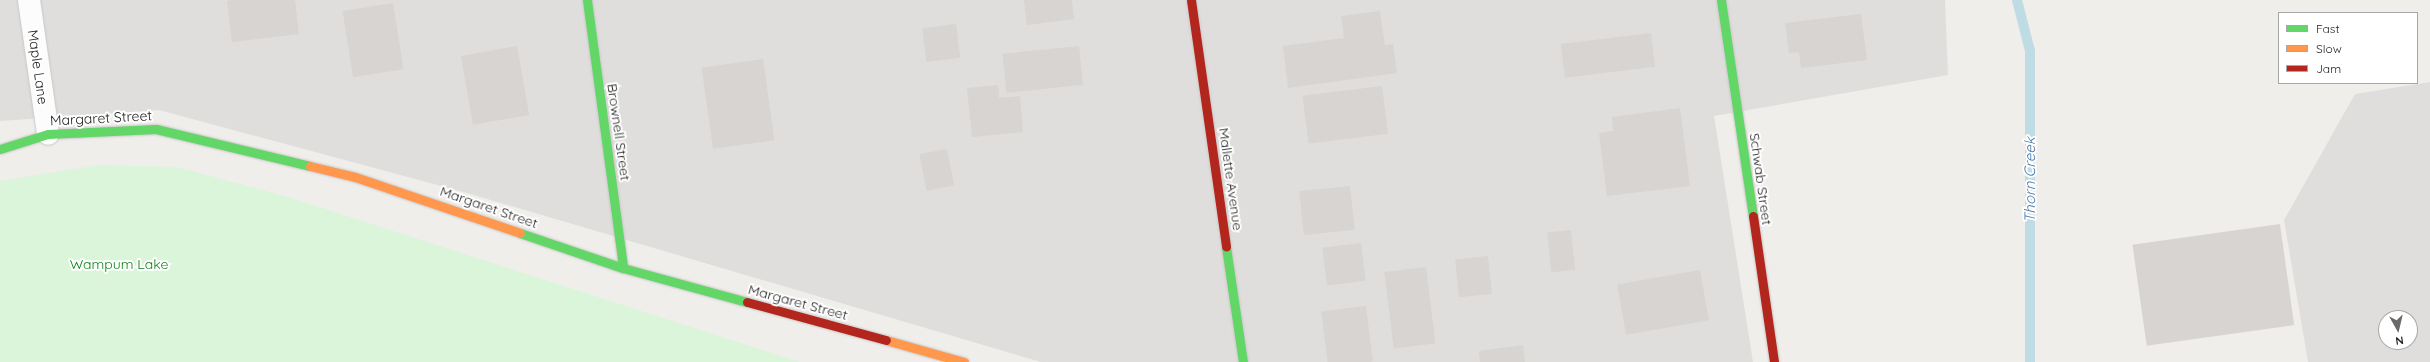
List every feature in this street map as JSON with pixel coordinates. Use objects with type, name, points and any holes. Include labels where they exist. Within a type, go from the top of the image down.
[{"type":"street","name":"Maple Lane","points":[[29,0],[48,134]]},
{"type":"street","name":"Brownell Street","points":[[586,0],[623,268]]},
{"type":"street","name":"Mallette Avenue","points":[[1191,0],[1244,362]]},
{"type":"street","name":"Schwab Street","points":[[1722,0],[1774,362]]},
{"type":"street","name":"Margaret Street","points":[[0,150],[48,134],[156,129],[355,177],[623,268],[964,362]]},
{"type":"shaded area","points":[[0,0],[1945,0],[1948,75],[1714,116],[1753,362],[1041,362],[467,193],[159,110],[0,121]]},
{"type":"shaded area","points":[[2430,82],[2430,362],[2308,362],[2284,220],[2355,94]]},
{"type":"green space","name":"Wampum Lake","points":[[98,165],[177,167],[288,197],[800,362],[0,362],[0,181]]},
{"type":"building","points":[[295,0],[299,34],[232,42],[227,1]]},
{"type":"building","points":[[1024,0],[1072,0],[1074,19],[1027,25]]},
{"type":"building","points":[[393,3],[403,69],[353,77],[343,11]]},
{"type":"building","points":[[1380,11],[1385,45],[1393,44],[1397,73],[1288,88],[1283,46],[1344,38],[1341,16]]},
{"type":"building","points":[[1861,14],[1867,60],[1801,68],[1799,52],[1789,53],[1785,23]]},
{"type":"building","points":[[956,24],[960,58],[926,62],[922,28]]},
{"type":"building","points":[[1651,33],[1655,67],[1565,78],[1561,44]]},
{"type":"building","points":[[517,46],[529,115],[473,125],[461,56]]},
{"type":"building","points":[[1079,46],[1083,85],[1006,93],[1002,54]]},
{"type":"building","points":[[763,59],[774,140],[713,149],[702,68]]},
{"type":"building","points":[[998,85],[999,98],[1020,96],[1023,132],[972,137],[967,88]]},
{"type":"building","points":[[1382,86],[1388,134],[1308,143],[1303,96]]},
{"type":"building","points":[[1680,108],[1690,186],[1607,196],[1599,133],[1613,131],[1612,117]]},
{"type":"building","points":[[947,149],[954,185],[927,191],[920,154]]},
{"type":"building","points":[[1350,186],[1355,230],[1304,235],[1299,191]]},
{"type":"building","points":[[2280,224],[2294,325],[2147,346],[2132,245]]},
{"type":"building","points":[[1571,230],[1575,270],[1551,272],[1547,233]]},
{"type":"building","points":[[1361,243],[1366,281],[1327,285],[1322,248]]},
{"type":"building","points":[[1488,256],[1492,294],[1459,297],[1455,259]]},
{"type":"building","points":[[1426,267],[1435,343],[1394,349],[1384,272]]},
{"type":"building","points":[[1700,270],[1709,320],[1626,335],[1617,285]]},
{"type":"building","points":[[1366,306],[1373,362],[1328,362],[1321,311]]},
{"type":"building","points":[[1523,345],[1525,362],[1480,362],[1479,351]]},
{"type":"waterway","name":"Thorn Creek","points":[[2017,0],[2030,51],[2030,362]]},
{"type":"traffic: fast","points":[[587,0],[623,268]]},
{"type":"traffic: fast","points":[[1721,0],[1753,216]]},
{"type":"traffic: fast","points":[[0,149],[48,134],[156,129],[310,166]]},
{"type":"traffic: fast","points":[[520,233],[623,268],[747,302]]},
{"type":"traffic: fast","points":[[1226,247],[1243,362]]},
{"type":"traffic: slow","points":[[310,166],[355,177],[520,233]]},
{"type":"traffic: slow","points":[[886,340],[964,362]]},
{"type":"traffic: jam","points":[[1191,0],[1226,247]]},
{"type":"traffic: jam","points":[[1753,216],[1774,362]]},
{"type":"traffic: jam","points":[[747,302],[886,340]]}]
